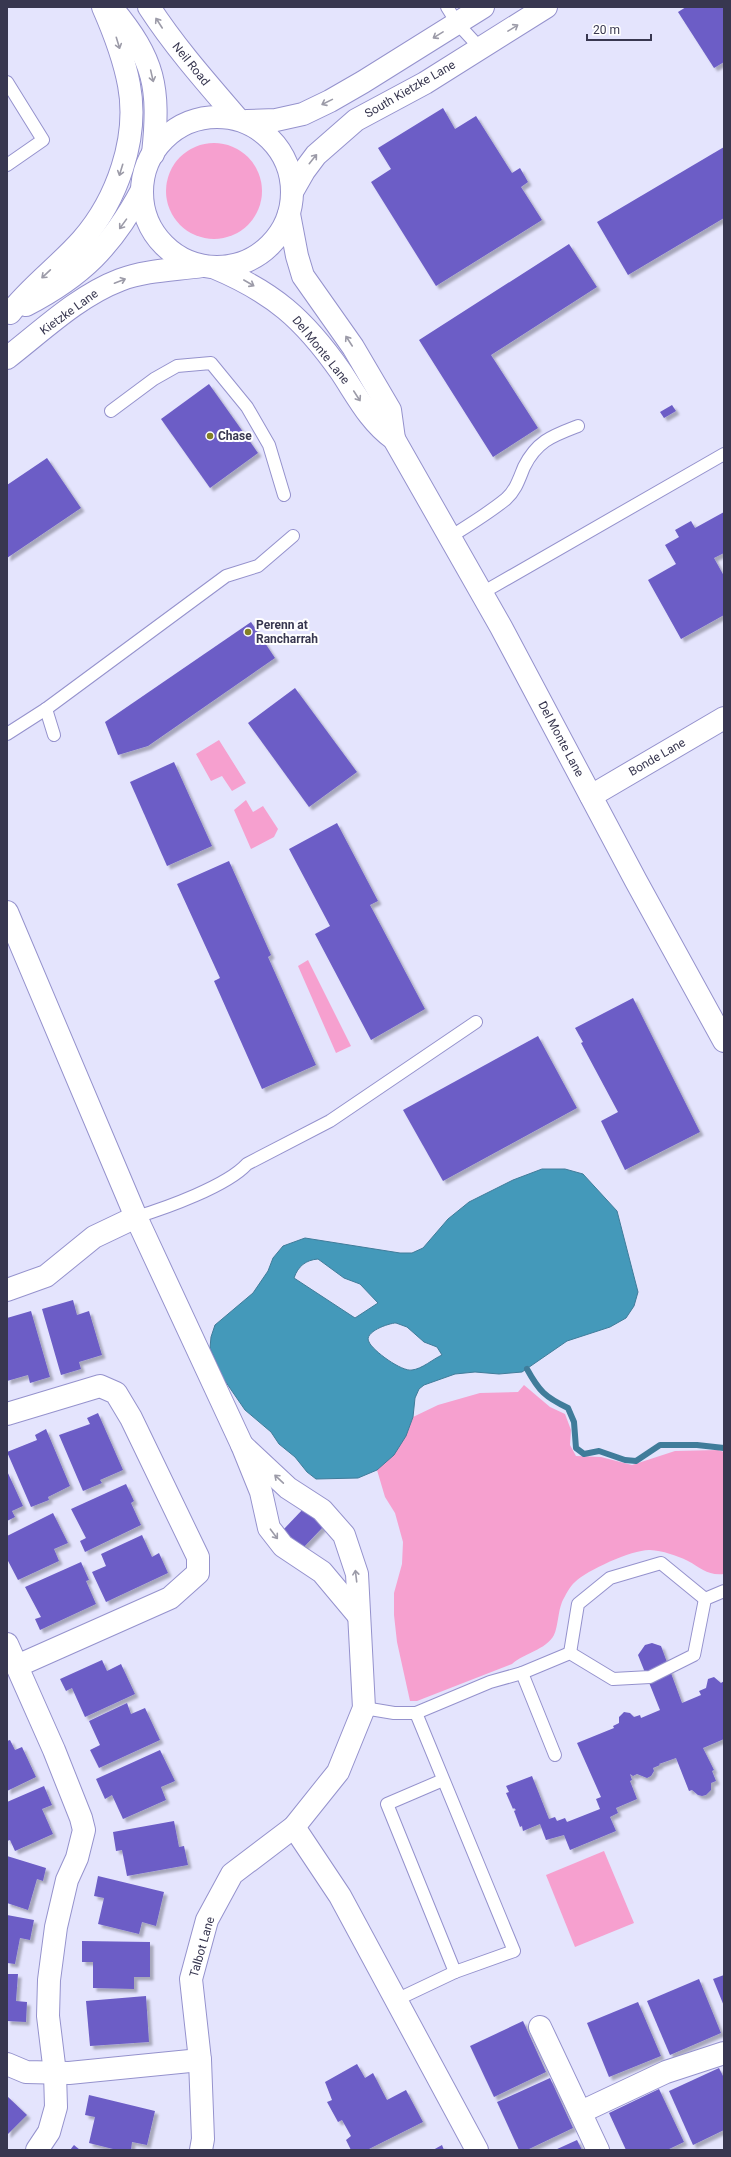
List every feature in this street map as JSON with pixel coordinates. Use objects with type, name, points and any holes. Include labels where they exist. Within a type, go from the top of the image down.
[{"type":"street","points":[[8,314],[24,295],[82,242],[99,219],[112,196],[122,170],[128,141],[131,110],[130,86],[115,36],[103,7]]},
{"type":"street","points":[[111,7],[135,38],[146,57],[151,72],[155,93],[157,120],[153,154]]},
{"type":"street","name":"Neil Road","points":[[149,7],[164,31],[242,120],[263,132],[278,147],[288,168],[292,192]]},
{"type":"street","points":[[8,314],[63,283],[106,247],[126,220],[142,190],[146,167],[158,145],[177,128],[202,118],[225,117],[242,120],[276,120],[303,114],[364,82],[452,15],[483,7]]},
{"type":"street","name":"South Kietzke Lane","points":[[292,192],[304,170],[316,155],[356,120],[399,98],[546,7]]},
{"type":"street","name":"Del Monte Lane","points":[[142,190],[145,214],[157,237],[174,254],[193,263],[210,267],[239,278],[260,290],[291,312],[323,349],[372,419],[382,430],[394,439]]},
{"type":"street","points":[[289,214],[292,192]]},
{"type":"street","name":"Del Monte Lane","points":[[289,214],[297,256],[303,276],[353,347],[390,410],[394,439],[482,593],[704,1007],[724,1041]]},
{"type":"street","name":"Kietzke Lane","points":[[7,358],[86,298],[105,286],[140,275],[240,264],[263,252],[278,237],[289,214]]},
{"type":"street","name":"Bonde Lane","points":[[591,796],[724,718]]},
{"type":"street","points":[[7,912],[136,1217],[242,1445],[261,1492],[269,1528],[283,1546],[322,1572],[358,1615]]},
{"type":"street","points":[[7,1290],[46,1276],[94,1237],[136,1217]]},
{"type":"street","points":[[7,1414],[100,1386],[116,1393],[131,1418],[198,1558],[198,1573],[170,1598],[11,1655],[54,1750],[81,1818],[84,1830],[77,1858],[68,1880],[56,1927],[49,1980],[48,2016],[55,2073],[56,2108],[49,2132],[37,2150]]},
{"type":"street","points":[[242,1445],[288,1488],[322,1510],[344,1535],[357,1574],[364,1708]]},
{"type":"street","name":"Talbot Lane","points":[[201,2150],[203,2139],[200,2060],[191,1979],[207,1920],[232,1874],[294,1827],[338,1772],[364,1708]]},
{"type":"street","points":[[294,1827],[340,1896],[477,2150]]},
{"type":"street","points":[[540,2027],[598,2150]]},
{"type":"street","points":[[581,2112],[666,2072],[724,2054]]},
{"type":"street","points":[[7,2064],[26,2072],[69,2073],[200,2060]]},
{"type":"lane","points":[[452,15],[480,48]]},
{"type":"lane","points":[[7,82],[44,140],[7,165]]},
{"type":"lane","points":[[111,411],[154,379],[177,366],[210,363],[247,407],[269,445],[284,495]]},
{"type":"lane","points":[[450,537],[506,498],[516,487],[524,466],[537,447],[549,437],[578,426]]},
{"type":"lane","points":[[482,593],[724,454]]},
{"type":"lane","points":[[7,734],[46,709],[226,576],[258,566],[293,536]]},
{"type":"lane","points":[[46,709],[54,735]]},
{"type":"lane","points":[[136,1217],[156,1211],[238,1174],[247,1164],[330,1121],[476,1022]]},
{"type":"lane","points":[[570,1653],[578,1604],[610,1578],[661,1563],[705,1599]]},
{"type":"lane","points":[[705,1599],[724,1591]]},
{"type":"lane","points":[[570,1653],[613,1679],[650,1677],[694,1655],[705,1599]]},
{"type":"lane","points":[[364,1708],[394,1713],[416,1713],[490,1682],[522,1673],[570,1653]]},
{"type":"lane","points":[[522,1673],[555,1755]]},
{"type":"lane","points":[[396,2000],[455,1972],[514,1951],[416,1713]]},
{"type":"lane","points":[[443,1780],[387,1804],[455,1972]]},
{"type":"shaded area","points":[[214,143],[233,146],[248,157],[259,172],[262,191],[259,210],[248,225],[233,236],[214,239],[195,236],[180,225],[169,210],[166,191],[169,172],[180,157],[195,146]]},
{"type":"shaded area","points":[[219,740],[246,783],[232,791],[222,776],[211,781],[196,754]]},
{"type":"shaded area","points":[[246,800],[253,812],[263,806],[278,829],[274,837],[251,849],[234,810]]},
{"type":"shaded area","points":[[308,960],[351,1046],[336,1053],[298,966]]},
{"type":"shaded area","points":[[524,1385],[550,1407],[565,1414],[571,1430],[570,1445],[576,1456],[601,1457],[632,1465],[675,1451],[718,1450],[724,1452],[724,1574],[709,1573],[679,1557],[665,1552],[650,1550],[633,1553],[611,1561],[581,1577],[571,1586],[562,1602],[554,1635],[546,1644],[512,1664],[417,1701],[410,1701],[397,1642],[394,1615],[394,1593],[402,1564],[403,1542],[395,1513],[385,1497],[377,1470],[399,1446],[413,1417],[438,1405],[480,1393],[518,1392]]},
{"type":"shaded area","points":[[604,1851],[634,1923],[575,1947],[546,1875]]},
{"type":"water","points":[[542,1169],[565,1169],[583,1174],[617,1211],[638,1292],[634,1306],[626,1318],[610,1327],[567,1341],[522,1372],[499,1374],[475,1372],[455,1374],[424,1385],[419,1389],[415,1398],[413,1417],[406,1436],[394,1455],[377,1470],[358,1478],[316,1479],[307,1472],[295,1457],[279,1444],[271,1432],[245,1410],[223,1378],[210,1348],[211,1337],[215,1325],[253,1293],[268,1271],[273,1258],[283,1246],[305,1238],[400,1253],[412,1253],[423,1248],[448,1219],[469,1202],[513,1180]],"holes":[[[318,1259],[344,1278],[360,1284],[378,1303],[355,1318],[294,1278],[303,1264]],[[396,1323],[407,1327],[424,1342],[437,1347],[442,1355],[424,1366],[412,1370],[402,1368],[388,1360],[372,1346],[368,1338],[378,1329]]]},
{"type":"building","points":[[686,7],[724,7],[724,62],[714,68],[678,12]]},
{"type":"building","points":[[443,108],[455,129],[476,116],[512,173],[520,168],[528,182],[521,187],[542,220],[436,286],[371,182],[391,169],[378,148]]},
{"type":"building","points":[[724,147],[724,218],[628,275],[597,222]]},
{"type":"building","points":[[569,244],[597,287],[491,355],[538,428],[493,457],[419,340]]},
{"type":"building","name":"Chase","points":[[209,384],[258,453],[210,488],[161,419]]},
{"type":"building","points":[[672,405],[676,411],[664,418],[660,412]]},
{"type":"building","points":[[47,458],[81,508],[7,558],[7,485]]},
{"type":"building","points":[[724,512],[724,553],[714,558],[724,576],[724,615],[681,639],[648,580],[676,564],[665,545],[679,537],[675,530],[691,521],[695,528]]},
{"type":"building","points":[[251,622],[275,658],[148,746],[118,755],[105,722]]},
{"type":"building","points":[[295,688],[357,772],[309,807],[248,723]]},
{"type":"building","points":[[174,762],[212,846],[167,866],[130,782]]},
{"type":"building","points":[[337,823],[378,901],[370,905],[425,1009],[371,1040],[315,934],[330,926],[289,849]]},
{"type":"building","points":[[229,861],[271,955],[268,957],[316,1065],[262,1089],[214,981],[220,978],[177,884]]},
{"type":"building","points":[[633,998],[700,1132],[625,1170],[601,1121],[618,1112],[581,1043],[583,1042],[575,1028]]},
{"type":"building","points":[[538,1036],[577,1108],[443,1181],[403,1110]]},
{"type":"building","points":[[73,1300],[77,1315],[89,1311],[102,1355],[79,1362],[81,1369],[61,1375],[42,1309]]},
{"type":"building","points":[[31,1311],[50,1377],[30,1383],[28,1375],[7,1381],[7,1318]]},
{"type":"building","points":[[98,1413],[123,1470],[100,1480],[102,1483],[83,1491],[59,1435],[90,1424],[87,1418]]},
{"type":"building","points":[[46,1429],[70,1486],[48,1497],[49,1500],[31,1507],[7,1452],[37,1440],[35,1435]]},
{"type":"building","points":[[7,1471],[23,1506],[12,1511],[15,1517],[7,1521]]},
{"type":"building","points":[[126,1484],[134,1501],[131,1503],[141,1525],[85,1552],[80,1541],[86,1538],[71,1509]]},
{"type":"building","points":[[304,1508],[324,1526],[303,1548],[283,1530]]},
{"type":"building","points":[[53,1513],[68,1543],[54,1549],[59,1561],[18,1580],[7,1559],[7,1536]]},
{"type":"building","points":[[142,1535],[152,1557],[159,1553],[168,1573],[106,1602],[92,1572],[106,1566],[101,1554]]},
{"type":"building","points":[[81,1562],[89,1580],[86,1581],[96,1604],[40,1630],[35,1619],[41,1617],[25,1587]]},
{"type":"building","points":[[652,1643],[661,1646],[682,1703],[701,1695],[699,1691],[706,1688],[708,1679],[714,1677],[721,1683],[724,1681],[724,1739],[703,1748],[714,1770],[712,1771],[716,1781],[711,1783],[711,1790],[706,1795],[702,1796],[698,1795],[692,1790],[689,1791],[676,1758],[659,1764],[660,1765],[653,1768],[654,1771],[651,1776],[647,1778],[637,1774],[633,1776],[630,1774],[632,1780],[630,1781],[637,1799],[616,1808],[618,1813],[610,1817],[616,1831],[570,1850],[564,1835],[546,1840],[540,1824],[523,1831],[514,1811],[516,1810],[514,1808],[513,1809],[506,1793],[509,1792],[506,1786],[532,1776],[549,1819],[555,1817],[557,1821],[565,1818],[567,1822],[600,1809],[596,1799],[601,1797],[577,1743],[614,1728],[613,1726],[619,1723],[619,1717],[624,1712],[630,1713],[634,1717],[640,1715],[641,1718],[660,1710],[638,1655],[645,1645]]},
{"type":"building","points":[[102,1660],[107,1671],[121,1664],[135,1694],[85,1717],[72,1688],[66,1691],[60,1679]]},
{"type":"building","points":[[127,1703],[131,1714],[145,1708],[160,1740],[99,1768],[90,1750],[100,1745],[89,1721]]},
{"type":"building","points":[[10,1740],[15,1750],[22,1747],[36,1777],[7,1791],[7,1741]]},
{"type":"building","points":[[160,1750],[175,1781],[161,1787],[166,1800],[123,1819],[112,1795],[105,1799],[96,1779]]},
{"type":"building","points":[[44,1786],[52,1805],[42,1809],[53,1834],[15,1851],[10,1840],[7,1841],[7,1802]]},
{"type":"building","points":[[174,1821],[179,1847],[184,1846],[188,1865],[127,1876],[122,1850],[116,1851],[113,1832]]},
{"type":"building","points":[[7,1856],[46,1868],[43,1881],[37,1879],[28,1910],[7,1903]]},
{"type":"building","points":[[98,1876],[164,1892],[156,1926],[142,1922],[139,1934],[98,1924],[104,1898],[94,1896]]},
{"type":"building","points":[[7,1915],[34,1920],[30,1940],[20,1938],[15,1964],[7,1963]]},
{"type":"building","points":[[82,1941],[150,1942],[150,1977],[134,1977],[134,1989],[93,1988],[93,1962],[82,1962]]},
{"type":"building","points":[[7,1974],[18,1974],[16,2001],[27,2002],[26,2022],[7,2021]]},
{"type":"building","points":[[724,1975],[724,2006],[713,1979]]},
{"type":"building","points":[[699,1979],[721,2033],[670,2055],[647,2001]]},
{"type":"building","points":[[146,1996],[149,2042],[90,2046],[86,2001]]},
{"type":"building","points":[[638,2002],[661,2056],[609,2077],[587,2023]]},
{"type":"building","points":[[523,2021],[546,2072],[494,2097],[470,2046]]},
{"type":"building","points":[[357,2064],[365,2078],[373,2073],[387,2100],[406,2090],[423,2122],[367,2150],[351,2150],[346,2140],[351,2136],[342,2120],[338,2122],[327,2102],[332,2100],[325,2082]]},
{"type":"building","points":[[719,2068],[724,2078],[724,2130],[693,2145],[669,2091]]},
{"type":"building","points":[[550,2078],[573,2128],[527,2150],[519,2150],[497,2102]]},
{"type":"building","points":[[659,2089],[684,2142],[667,2150],[626,2150],[609,2113]]},
{"type":"building","points":[[89,2095],[155,2111],[147,2145],[132,2142],[131,2150],[117,2150],[89,2143],[95,2117],[85,2115]]},
{"type":"building","points":[[7,2096],[27,2115],[7,2135]]},
{"type":"building","points":[[577,2140],[582,2150],[555,2150]]},
{"type":"building","points":[[74,2145],[80,2150],[70,2150]]},
{"type":"building","points":[[442,2145],[444,2150],[433,2150]]},
{"type":"waterway","points":[[527,1369],[543,1393],[568,1408],[574,1422],[576,1448],[584,1454],[599,1451],[625,1460],[636,1461],[660,1445],[697,1445],[724,1448]]},
{"type":"place","name":"Chase","points":[[210,436]]},
{"type":"place","name":"Perenn at Rancharrah","points":[[248,632]]}]
